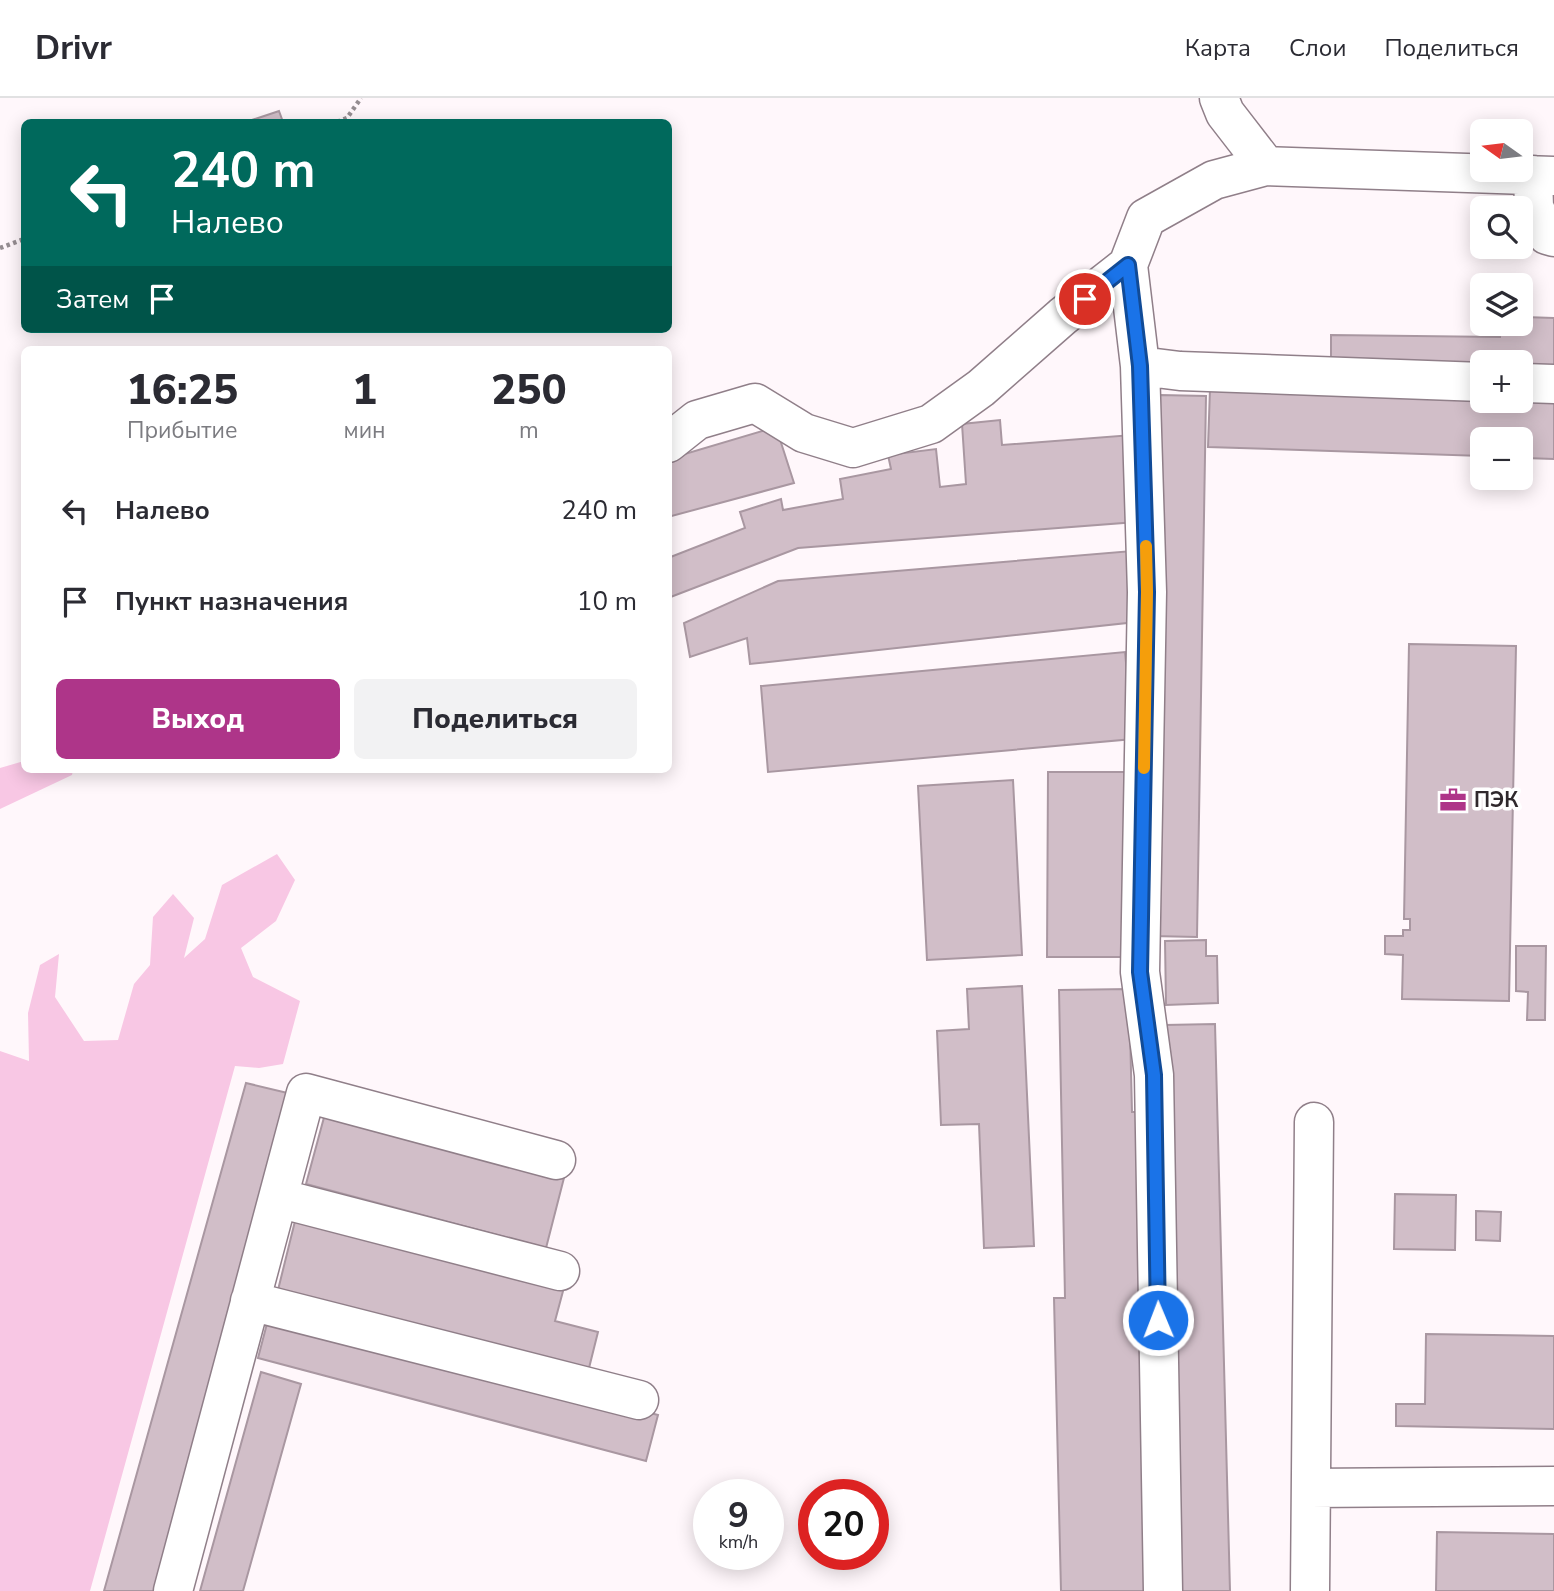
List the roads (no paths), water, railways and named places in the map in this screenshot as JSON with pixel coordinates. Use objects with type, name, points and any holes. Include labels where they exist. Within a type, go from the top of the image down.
[{"type":"street","points":[[1219,98],[1225,113],[1266,166]]},
{"type":"street","points":[[1163,1591],[1154,1075],[1140,972],[1147,592],[1140,366],[1128,265],[1146,218],[1214,180],[1266,166],[1544,175],[1534,207],[1547,235],[1554,237]]},
{"type":"street","points":[[672,440],[697,420],[755,403],[804,433],[853,448],[931,424],[981,388],[1063,316],[1128,265]]},
{"type":"street","points":[[1140,366],[1180,371],[1470,382]]},
{"type":"street","points":[[1533,383],[1554,384]]},
{"type":"street","points":[[173,1591],[306,1093],[556,1160]]},
{"type":"street","points":[[1310,1591],[1314,1122]]},
{"type":"street","points":[[278,1198],[560,1270]]},
{"type":"street","points":[[250,1301],[639,1399]]},
{"type":"street","points":[[1311,1488],[1554,1486]]},
{"type":"place","name":"ПЭК","points":[[1453,800]]}]
